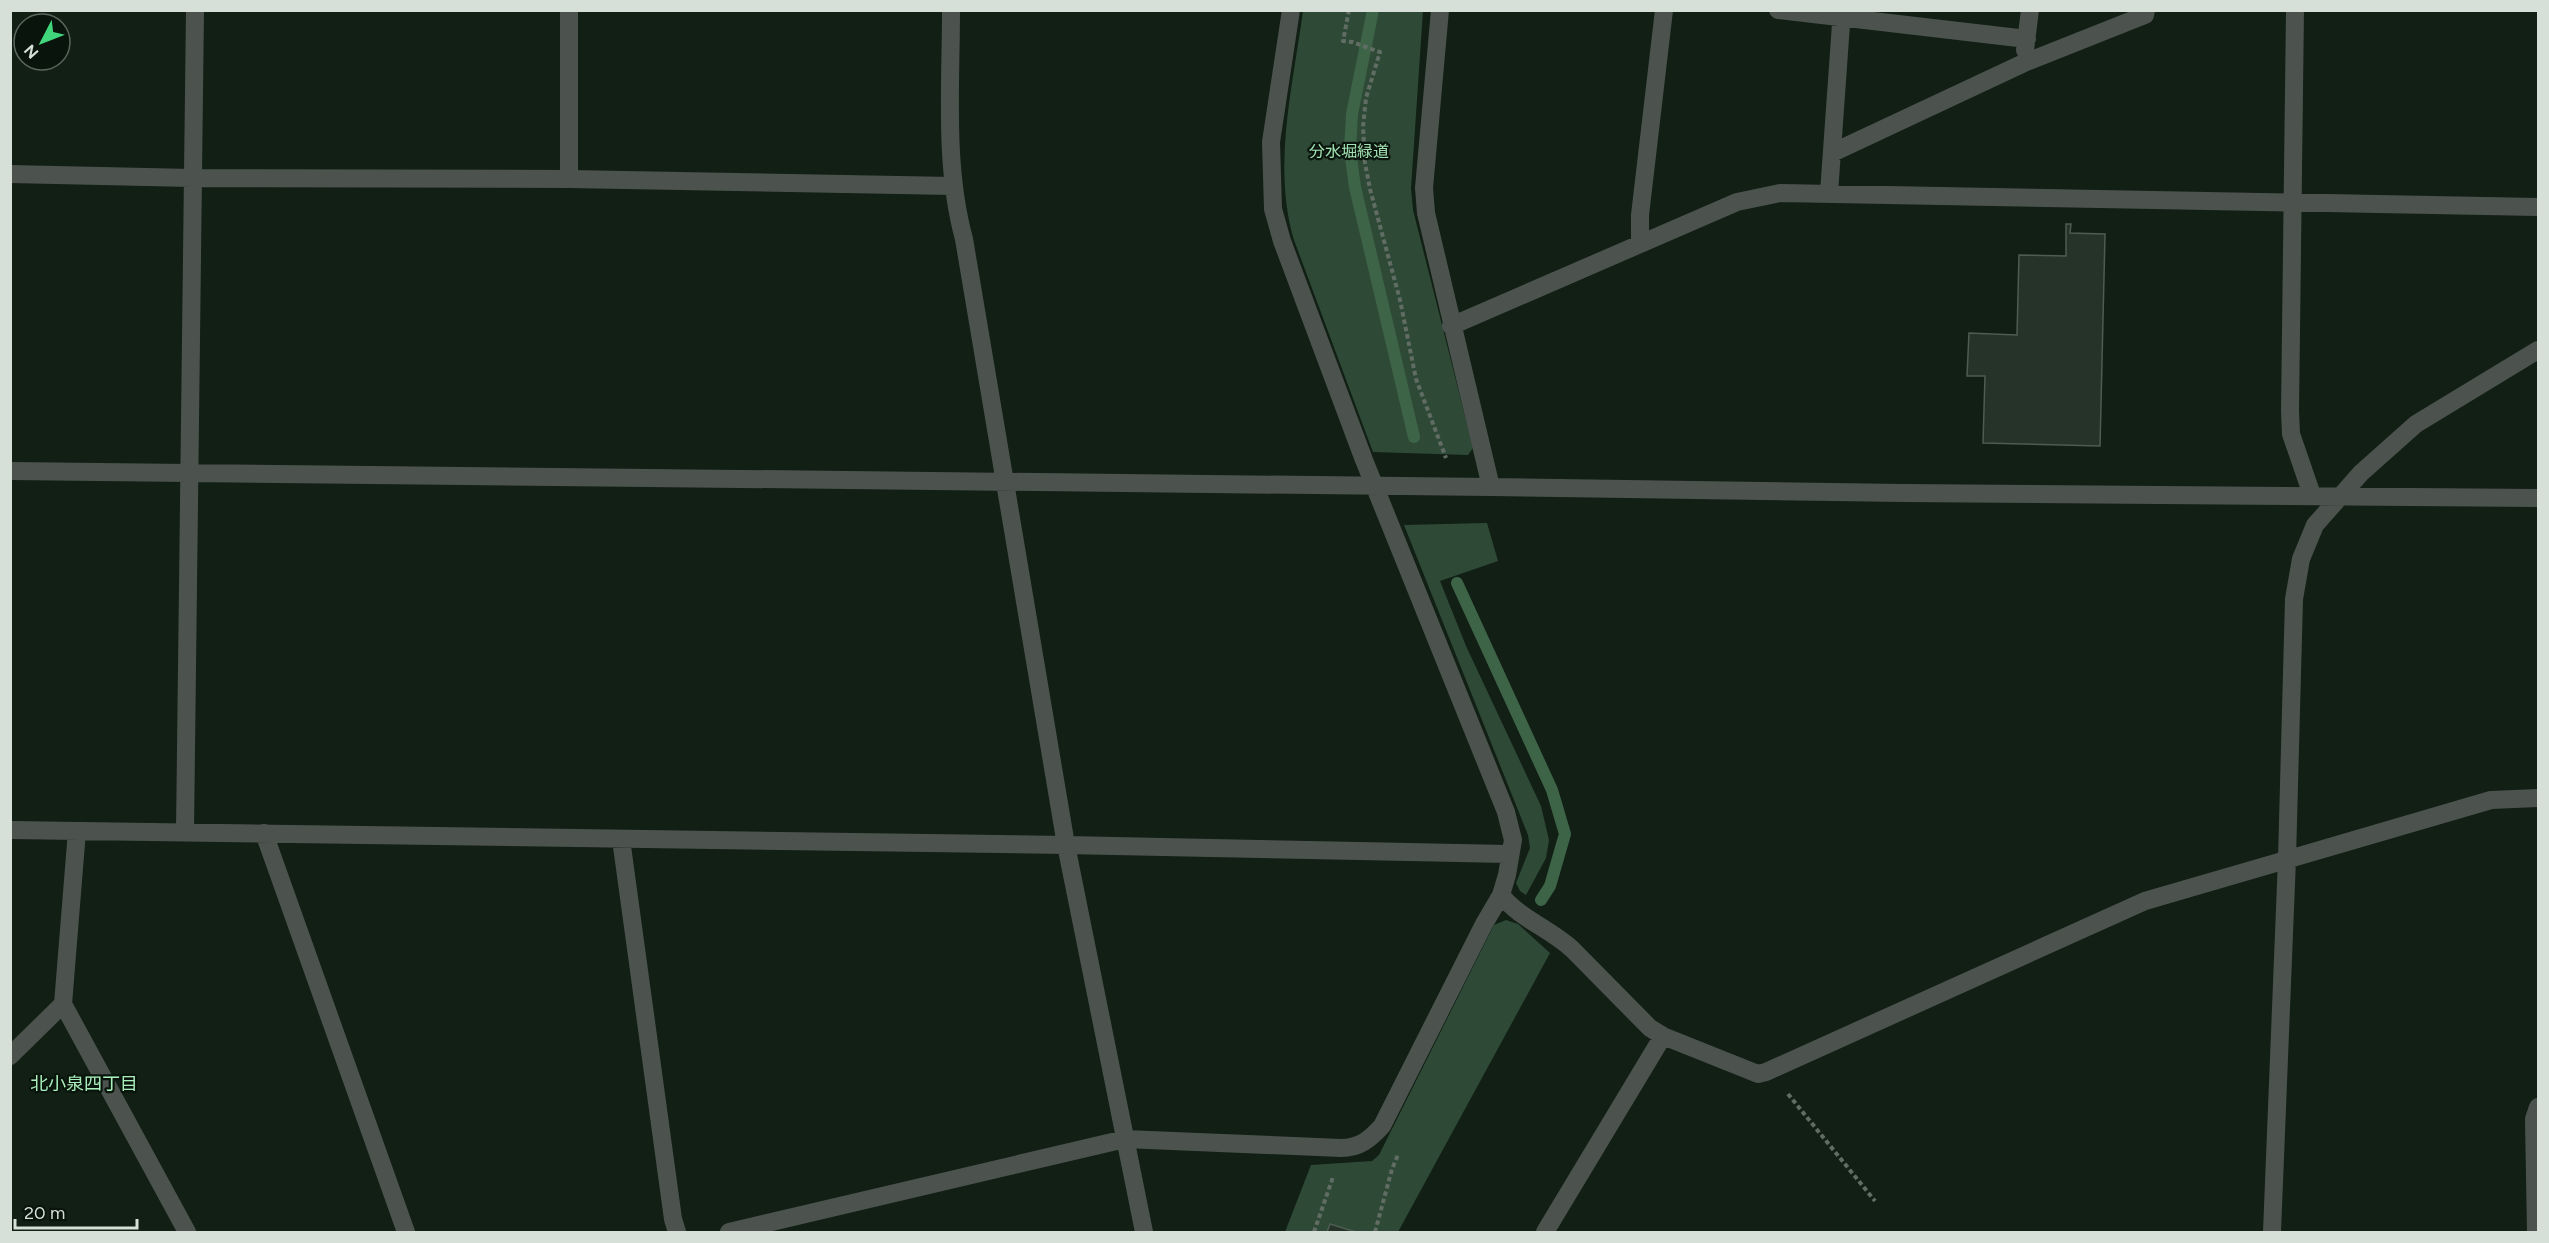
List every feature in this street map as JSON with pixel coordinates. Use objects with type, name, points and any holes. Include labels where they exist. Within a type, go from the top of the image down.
[{"type":"street","points":[[185,832],[195,10]]},
{"type":"street","points":[[568,179],[569,10]]},
{"type":"street","points":[[951,10],[953,186],[1006,482],[1066,845],[1144,1233]]},
{"type":"street","points":[[741,1232],[1125,1139],[1341,1148],[1360,1146],[1382,1126],[1501,894],[1513,840],[1506,812],[1376,487],[1282,241],[1273,209],[1271,142],[1291,10]]},
{"type":"street","points":[[1440,10],[1424,188],[1426,213],[1451,326],[1491,486]]},
{"type":"street","points":[[1640,242],[1640,215],[1664,10]]},
{"type":"street","points":[[1778,10],[1842,15],[2027,39]]},
{"type":"street","points":[[2024,63],[2030,10]]},
{"type":"street","points":[[1832,153],[2024,63],[2145,15],[2146,10]]},
{"type":"street","points":[[2295,10],[2291,434],[2313,495]]},
{"type":"street","points":[[1829,193],[1842,15]]},
{"type":"street","points":[[10,174],[192,178],[568,179],[953,186]]},
{"type":"street","points":[[1451,326],[1640,242],[1737,202],[1780,193],[2538,207]]},
{"type":"street","points":[[2272,1233],[2287,859],[2294,599],[2301,559],[2315,525],[2361,472],[2416,424],[2538,350]]},
{"type":"street","points":[[10,471],[1376,487],[1491,486],[1904,494],[2538,498]]},
{"type":"street","points":[[1501,894],[1510,907],[1559,938],[1572,949],[1635,1015],[1663,1036],[1758,1074],[2145,900],[2491,800],[2538,798]]},
{"type":"street","points":[[10,830],[1066,845],[1509,854]]},
{"type":"street","points":[[77,831],[63,1004],[187,1233]]},
{"type":"street","points":[[264,833],[406,1233]]},
{"type":"street","points":[[621,839],[673,1219],[677,1233]]},
{"type":"street","points":[[10,1056],[63,1004]]},
{"type":"street","points":[[1545,1233],[1663,1036]]},
{"type":"street","points":[[2536,1233],[2534,1119],[2538,1107]]},
{"type":"path","points":[[1349,10],[1343,41],[1380,52],[1366,98],[1363,127],[1370,189],[1400,300],[1416,379],[1446,462]]},
{"type":"path","points":[[1766,1072],[1790,1096],[1875,1201]]},
{"type":"path","points":[[1314,1233],[1341,1148]]},
{"type":"green space","name":"分水堀緑道","points":[[1303,11],[1423,11],[1411,188],[1413,210],[1473,448],[1468,455],[1373,452],[1294,240],[1285,184],[1286,126]]},
{"type":"green space","points":[[1487,523],[1498,561],[1440,581],[1466,646],[1541,806],[1549,840],[1546,858],[1526,895],[1520,891],[1516,883],[1530,848],[1528,835],[1404,525]]},
{"type":"green space","points":[[1506,920],[1518,924],[1550,953],[1398,1232],[1285,1232],[1311,1165],[1372,1161],[1379,1155],[1494,925]]},
{"type":"building","points":[[2066,224],[2071,224],[2070,233],[2105,234],[2100,446],[1983,443],[1985,376],[1967,376],[1969,333],[2017,335],[2019,255],[2066,256]]},
{"type":"building","points":[[1330,1224],[1356,1232],[1327,1232]]},
{"type":"waterway","points":[[1373,10],[1352,114],[1350,150],[1355,187],[1414,437]]},
{"type":"waterway","points":[[1457,583],[1552,790],[1565,834],[1550,886],[1541,900]]},
{"type":"district","name":"北小泉四丁目","points":[[84,1084]]}]
